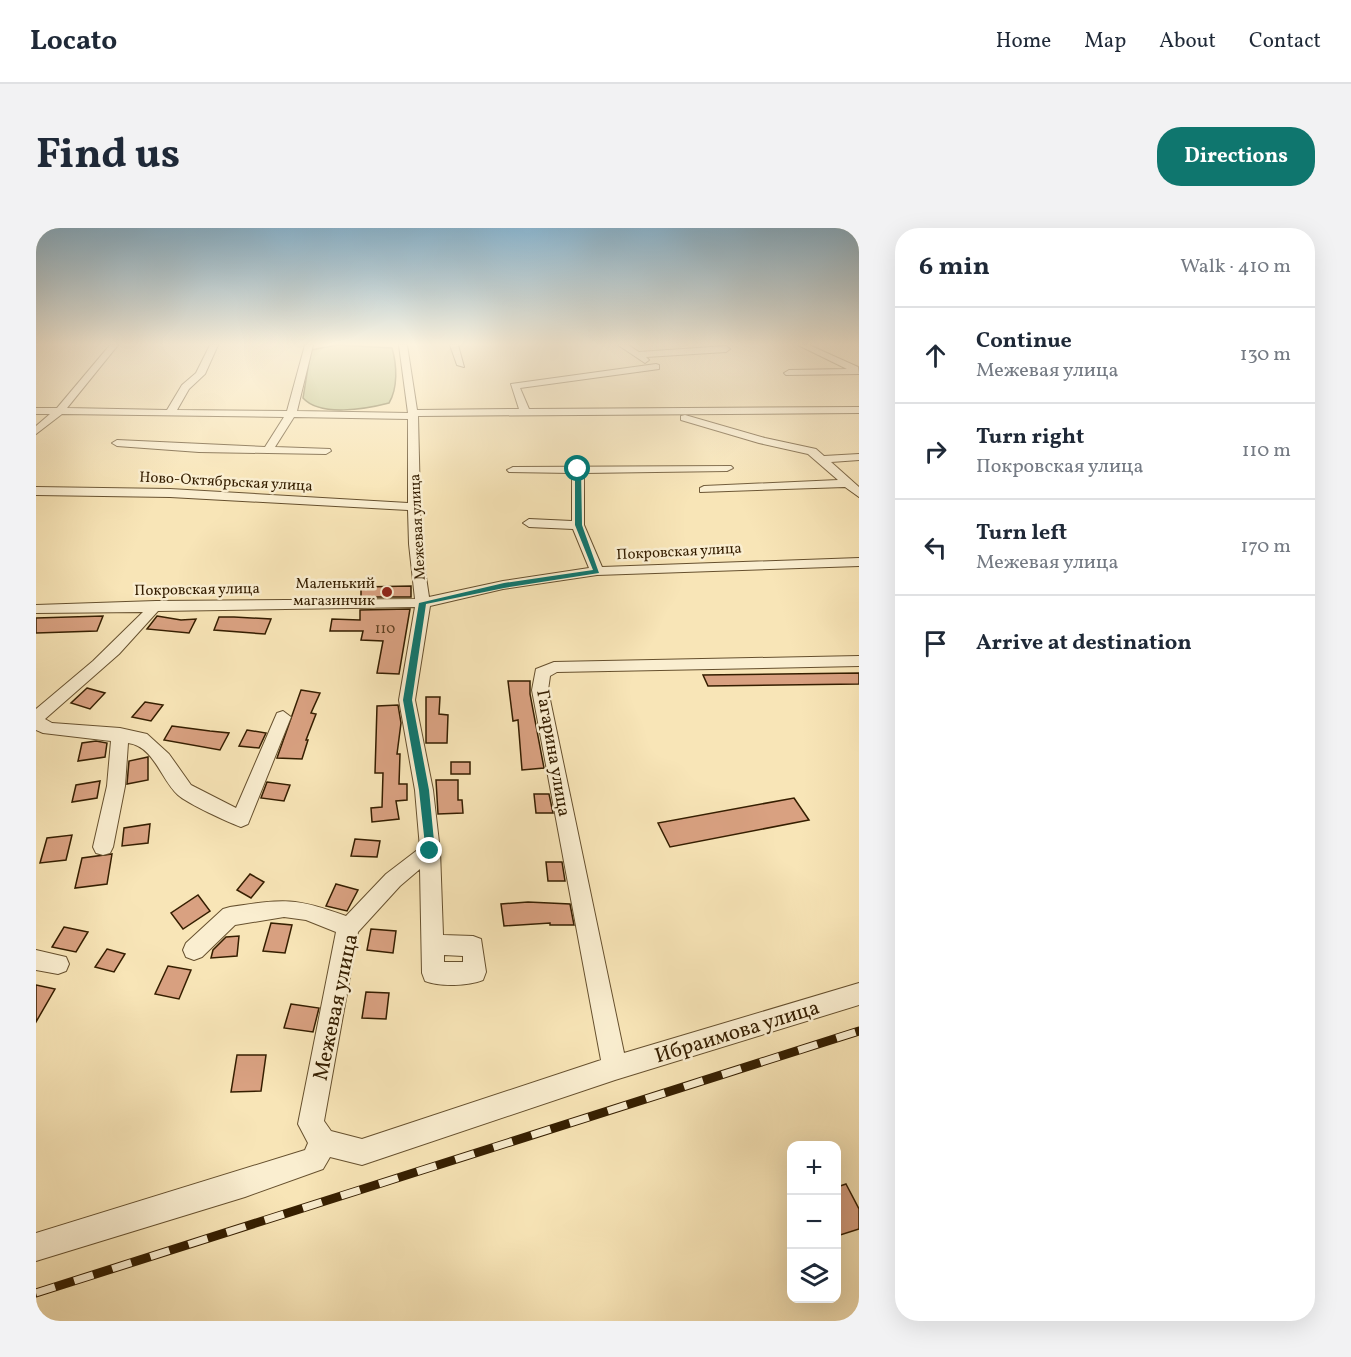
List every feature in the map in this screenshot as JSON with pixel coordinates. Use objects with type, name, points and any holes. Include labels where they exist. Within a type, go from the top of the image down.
[{"type":"street","points":[[36,431],[60,411],[72,396]]},
{"type":"street","points":[[170,413],[180,396]]},
{"type":"street","points":[[268,450],[291,414],[296,396]]},
{"type":"street","name":"Межевая улица","points":[[410,396],[413,414],[415,544],[423,603],[407,700],[424,790],[430,851],[432,945]]},
{"type":"street","points":[[518,396],[525,412]]},
{"type":"street","points":[[36,411],[413,414],[859,410]]},
{"type":"street","points":[[666,412],[763,441],[812,451],[859,493]]},
{"type":"street","points":[[117,443],[326,451]]},
{"type":"street","points":[[821,459],[859,456]]},
{"type":"street","points":[[513,470],[727,468]]},
{"type":"street","points":[[578,469],[578,525],[597,571]]},
{"type":"street","points":[[704,490],[848,483]]},
{"type":"street","name":"Ново-Октябрьская улица","points":[[36,491],[170,492],[415,507]]},
{"type":"street","points":[[529,523],[578,525]]},
{"type":"street","name":"Покровская улица","points":[[36,609],[156,605],[423,603],[504,585],[597,571],[859,562]]},
{"type":"street","points":[[156,605],[134,633],[104,662],[36,720],[49,729],[120,734],[141,738],[163,759],[185,790],[241,819],[283,717]]},
{"type":"street","name":"Гагарина улица","points":[[615,1068],[540,690],[542,673],[554,667],[859,660]]},
{"type":"street","points":[[103,847],[116,786],[120,734]]},
{"type":"street","name":"Межевая улица","points":[[317,1133],[348,927],[361,919],[369,905],[394,879],[430,851]]},
{"type":"street","points":[[194,950],[230,916],[284,908],[307,911],[348,927]]},
{"type":"street","points":[[36,960],[58,964]]},
{"type":"street","name":"Ибраимова улица","points":[[317,1133],[362,1152],[615,1068],[859,994]]},
{"type":"street","points":[[36,1247],[84,1230],[254,1182],[314,1160],[317,1133]]},
{"type":"green space","points":[[303,396],[392,396],[389,403],[344,410],[320,408],[303,398]]},
{"type":"building","name":"Маленький магазинчик","points":[[411,586],[411,597],[361,597],[361,587]]},
{"type":"building","points":[[410,609],[399,674],[377,673],[383,641],[361,640],[363,631],[330,631],[332,619],[360,620],[360,610]]},
{"type":"building","points":[[103,616],[97,631],[36,633],[36,618]]},
{"type":"building","points":[[157,616],[181,620],[196,619],[189,633],[147,629]]},
{"type":"building","points":[[219,617],[271,619],[265,634],[214,630]]},
{"type":"building","points":[[859,673],[859,684],[708,686],[703,675]]},
{"type":"building","points":[[508,681],[530,681],[530,694],[544,768],[522,770],[518,720],[513,721]]},
{"type":"building","points":[[87,688],[105,693],[90,709],[71,703]]},
{"type":"building","points":[[301,690],[320,693],[311,713],[316,714],[306,740],[308,740],[302,759],[277,758]]},
{"type":"building","points":[[426,697],[440,697],[439,714],[448,715],[447,743],[426,743]]},
{"type":"building","points":[[145,702],[163,705],[151,721],[132,717]]},
{"type":"building","points":[[398,705],[401,723],[397,754],[400,754],[399,784],[407,784],[407,800],[396,801],[399,819],[372,822],[371,808],[382,807],[383,773],[375,773],[377,706]]},
{"type":"building","points":[[172,726],[229,733],[220,750],[164,740]]},
{"type":"building","points":[[247,730],[266,733],[259,748],[239,746]]},
{"type":"building","points":[[96,741],[107,743],[105,757],[78,761],[82,743]]},
{"type":"building","points":[[148,757],[148,780],[127,784],[129,761]]},
{"type":"building","points":[[451,762],[470,762],[470,774],[451,774]]},
{"type":"building","points":[[436,780],[458,780],[458,800],[462,800],[463,813],[438,814]]},
{"type":"building","points":[[100,781],[97,798],[72,802],[76,785]]},
{"type":"building","points":[[267,782],[290,785],[284,801],[261,798]]},
{"type":"building","points":[[534,794],[549,794],[553,813],[536,813]]},
{"type":"building","points":[[794,798],[809,820],[670,847],[658,823]]},
{"type":"building","points":[[150,824],[148,843],[122,846],[124,828]]},
{"type":"building","points":[[72,835],[66,860],[40,863],[47,838]]},
{"type":"building","points":[[355,839],[380,841],[377,857],[351,856]]},
{"type":"building","points":[[112,854],[107,884],[75,888],[82,858]]},
{"type":"building","points":[[546,862],[562,862],[565,881],[548,881]]},
{"type":"building","points":[[250,874],[264,882],[251,898],[237,890]]},
{"type":"building","points":[[336,884],[358,890],[347,911],[326,906]]},
{"type":"building","points":[[198,895],[210,911],[183,929],[171,913]]},
{"type":"building","points":[[528,902],[570,904],[574,925],[550,925],[550,923],[504,926],[501,904]]},
{"type":"building","points":[[271,923],[292,925],[285,953],[263,951]]},
{"type":"building","points":[[64,927],[88,932],[76,952],[52,947]]},
{"type":"building","points":[[371,929],[396,931],[393,953],[367,950]]},
{"type":"building","points":[[239,936],[237,956],[211,958],[213,950],[226,937]]},
{"type":"building","points":[[107,949],[125,954],[114,972],[95,967]]},
{"type":"building","points":[[168,966],[191,970],[179,999],[155,994]]},
{"type":"building","points":[[36,985],[55,989],[36,1022]]},
{"type":"building","points":[[366,992],[389,993],[386,1019],[362,1018]]},
{"type":"building","points":[[291,1004],[319,1008],[313,1032],[284,1028]]},
{"type":"building","points":[[237,1055],[266,1055],[261,1091],[231,1092]]},
{"type":"building","points":[[846,1184],[859,1209],[859,1229],[841,1235],[841,1195],[841,1186]]},
{"type":"railway","points":[[36,1293],[859,1031]]},
{"type":"place","name":"Маленький магазинчик","points":[[387,592]]},
{"type":"route","points":[[430,851],[424,790],[407,700],[423,603],[504,585],[597,571],[578,525],[578,469]]}]
